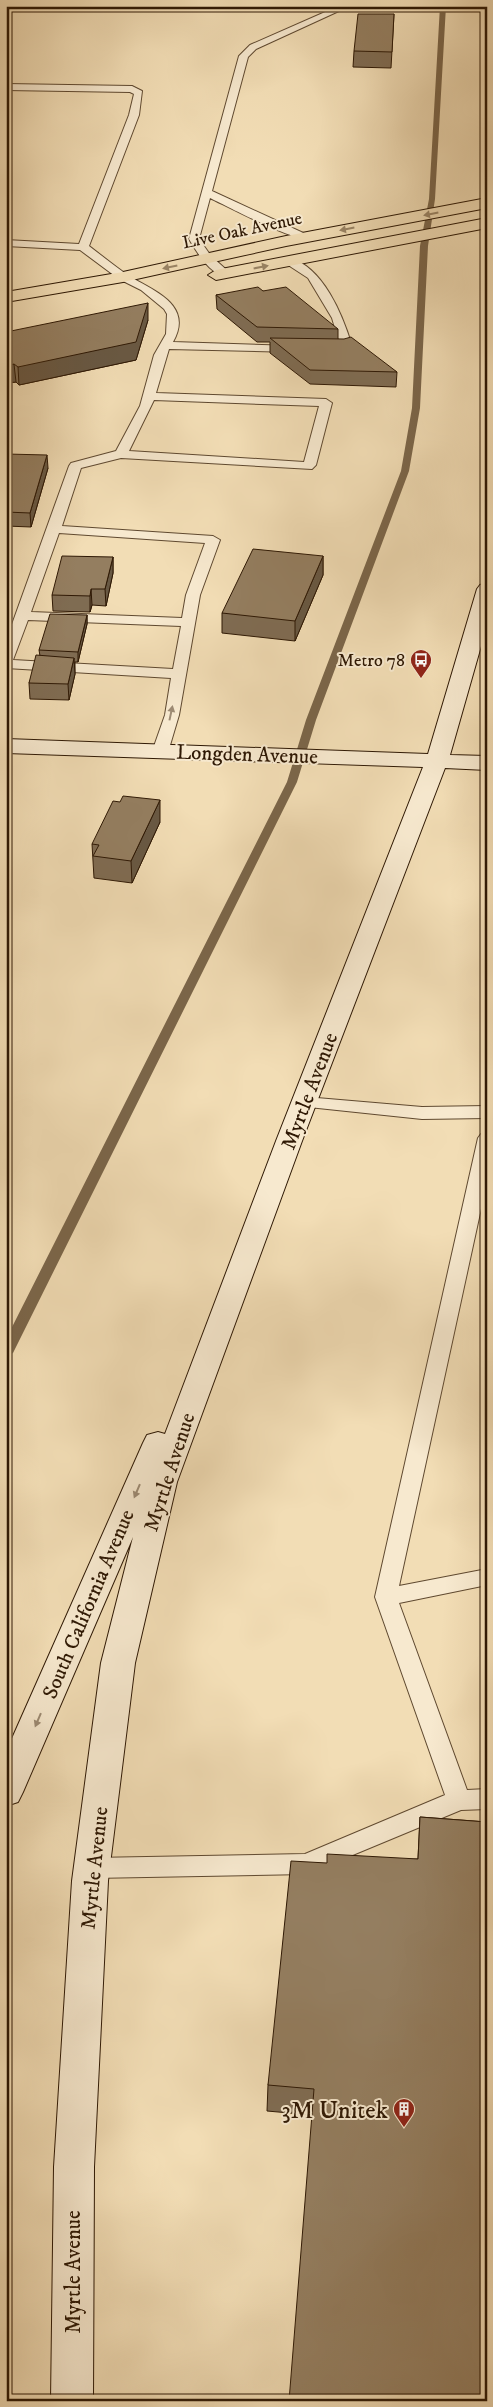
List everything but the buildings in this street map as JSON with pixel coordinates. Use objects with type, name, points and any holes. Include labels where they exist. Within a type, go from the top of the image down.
[{"type":"main road","name":"Live Oak Avenue","points":[[6,297],[123,277],[307,237],[487,203]]},
{"type":"main road","name":"Live Oak Avenue","points":[[199,278],[487,223]]},
{"type":"main road","points":[[62,304],[164,285]]},
{"type":"main road","name":"Myrtle Avenue","points":[[72,2401],[74,2167],[92,1868],[118,1663],[162,1482],[289,1141],[437,761],[487,589]]},
{"type":"main road","name":"Longden Avenue","points":[[6,746],[487,763]]},
{"type":"main road","name":"South California Avenue","points":[[6,1792],[289,1141]]},
{"type":"lane","points":[[224,274],[207,258],[194,239],[244,56],[253,47],[337,10],[336,6]]},
{"type":"lane","points":[[6,87],[132,89],[139,93],[134,115],[83,247]]},
{"type":"lane","points":[[207,192],[269,222],[307,237]]},
{"type":"lane","points":[[6,244],[83,247],[123,277],[145,288],[169,307],[173,314],[172,334],[160,355],[146,406],[121,454]]},
{"type":"lane","points":[[166,345],[314,350],[338,350],[346,346],[338,318],[312,276],[289,261]]},
{"type":"lane","points":[[149,396],[326,403],[310,465],[308,466],[121,454],[75,466],[6,663],[178,674]]},
{"type":"lane","points":[[54,529],[212,539],[193,595],[172,715],[160,752]]},
{"type":"lane","points":[[23,616],[188,622]]},
{"type":"lane","points":[[304,1102],[422,1112],[487,1112]]},
{"type":"lane","points":[[459,1800],[386,1597],[487,1138]]},
{"type":"lane","points":[[386,1597],[487,1577]]},
{"type":"lane","points":[[92,1868],[307,1864],[459,1800],[487,1799]]},
{"type":"waterway","points":[[6,1353],[292,782],[311,720],[405,471],[416,408],[424,246],[432,199],[443,6]]},
{"type":"place","name":"Metro 78","points":[[421,679]]},
{"type":"place","name":"3M Unitek","points":[[404,2128]]}]
